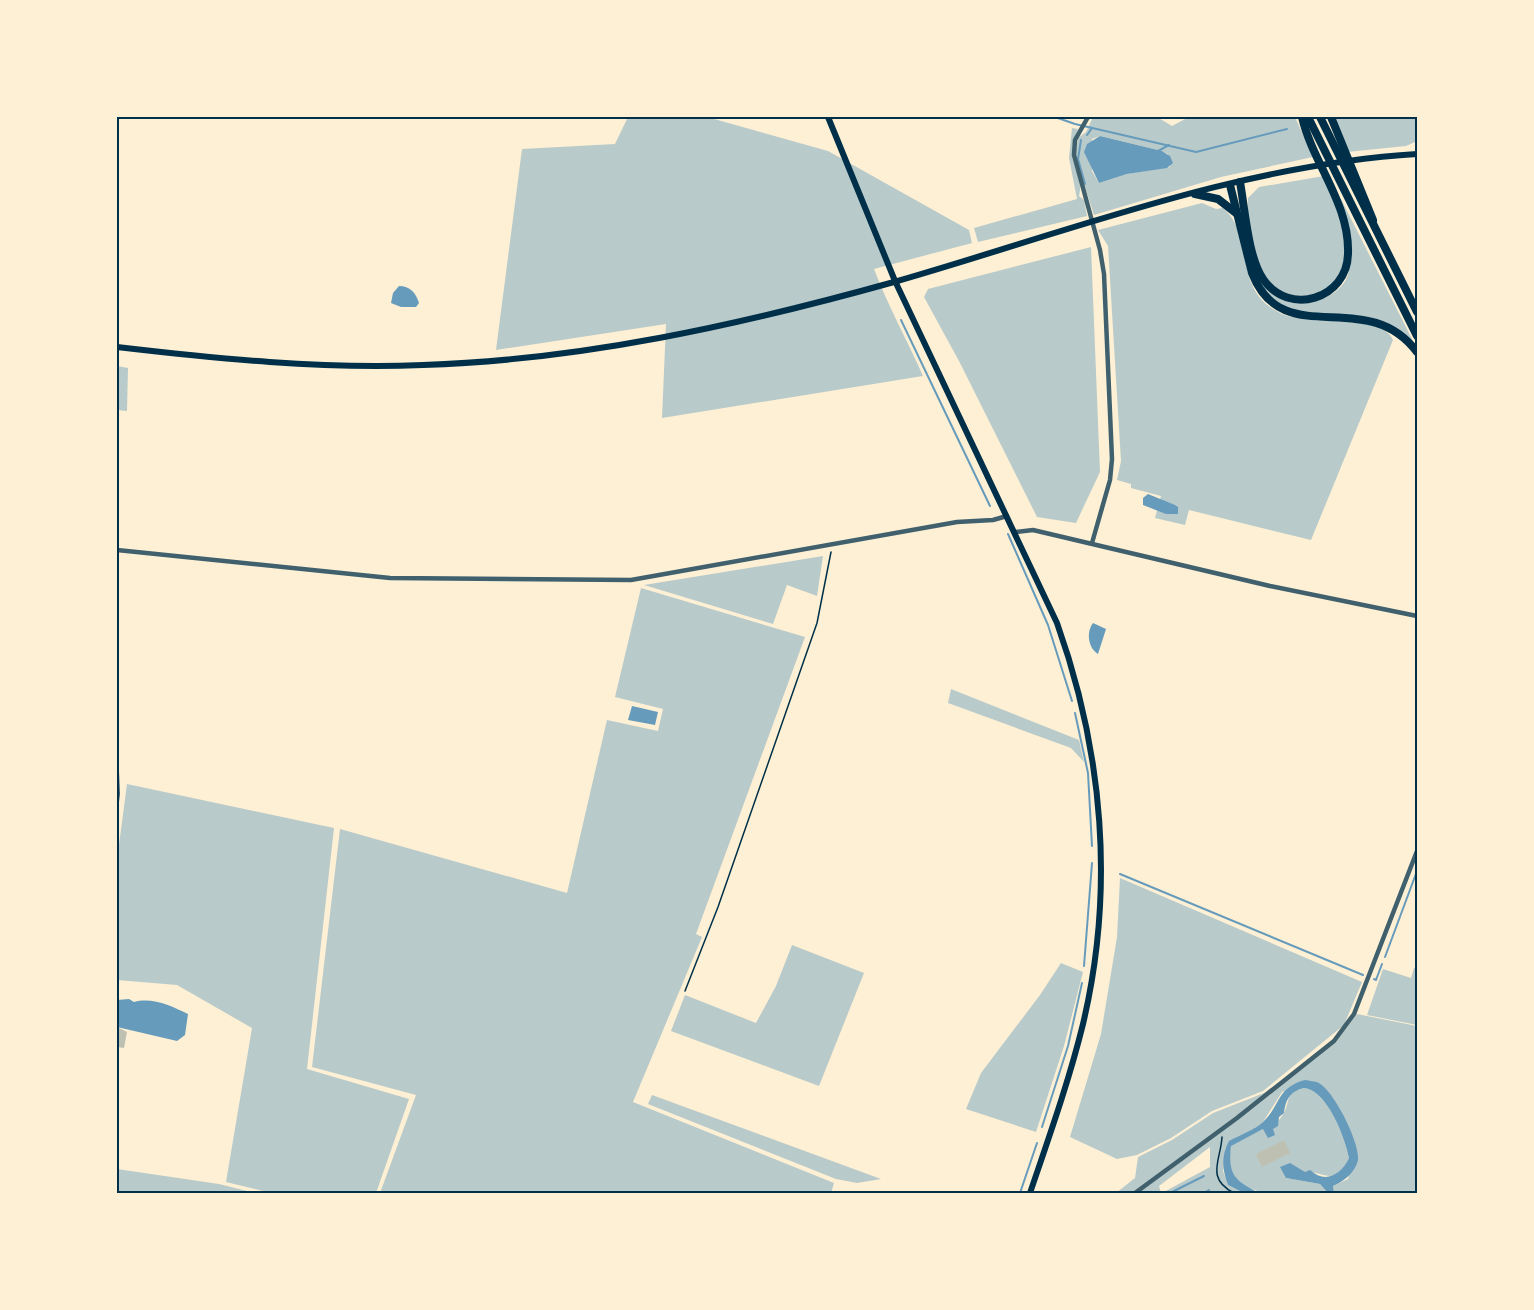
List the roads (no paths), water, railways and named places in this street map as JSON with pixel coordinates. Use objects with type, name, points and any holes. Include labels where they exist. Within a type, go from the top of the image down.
[{"type":"highway","points":[[1240,182],[1255,261],[1268,285],[1283,296],[1301,300],[1316,298],[1331,291],[1341,280],[1347,266],[1347,241],[1335,194],[1302,117]]},
{"type":"highway","points":[[1308,117],[1417,336]]},
{"type":"highway","points":[[1320,117],[1417,312]]},
{"type":"highway","points":[[1331,117],[1369,203],[1379,238]]},
{"type":"highway","points":[[1230,185],[1255,279],[1261,290],[1275,305],[1304,316],[1353,317],[1383,323],[1401,334],[1417,352]]},
{"type":"highway","points":[[1195,194],[1224,202],[1237,214]]},
{"type":"main road","points":[[828,117],[895,281],[1016,532],[1057,623],[1080,696],[1096,772],[1101,861],[1096,952],[1085,1016],[1030,1193]]},
{"type":"main road","points":[[117,346],[236,360],[312,365],[414,366],[485,362],[582,351],[736,322],[895,281],[1240,182],[1294,170],[1417,154]]},
{"type":"street","points":[[1088,118],[1078,133],[1074,147],[1075,163],[1100,250],[1104,274],[1112,471],[1092,543]]},
{"type":"street","points":[[117,550],[390,578],[622,580],[651,578],[1007,516]]},
{"type":"street","points":[[1016,532],[1032,530],[1270,586],[1417,616]]},
{"type":"street","points":[[1135,1193],[1220,1131],[1334,1041],[1345,1028],[1360,1000],[1417,851]]},
{"type":"lane","points":[[117,749],[119,794],[117,810]]},
{"type":"water","points":[[1100,136],[1162,151],[1170,156],[1173,163],[1167,168],[1127,174],[1099,183],[1084,152],[1087,144]]},
{"type":"water","points":[[399,286],[406,287],[414,293],[419,303],[416,307],[401,307],[391,303],[393,293]]},
{"type":"water","points":[[1148,494],[1178,507],[1178,514],[1166,514],[1143,505],[1143,498]]},
{"type":"water","points":[[1093,623],[1106,629],[1098,654],[1092,648],[1089,640],[1089,631]]},
{"type":"water","points":[[632,706],[658,712],[655,725],[628,720]]},
{"type":"water","points":[[129,999],[134,1002],[162,1003],[188,1014],[185,1035],[177,1041],[117,1027],[117,1000]]},
{"type":"water","points":[[1305,1080],[1317,1082],[1325,1088],[1345,1118],[1358,1152],[1357,1165],[1352,1173],[1333,1186],[1334,1193],[1328,1193],[1320,1184],[1286,1178],[1280,1167],[1290,1163],[1305,1172],[1310,1170],[1327,1177],[1342,1169],[1349,1158],[1344,1139],[1328,1107],[1313,1091],[1305,1088],[1290,1096],[1284,1113],[1279,1117],[1278,1126],[1273,1129],[1275,1135],[1268,1138],[1263,1129],[1231,1146],[1230,1156],[1234,1176],[1259,1193],[1244,1193],[1228,1185],[1223,1163],[1229,1141],[1263,1122],[1284,1092],[1296,1083]]},
{"type":"waterway","points":[[1055,117],[1075,124],[1196,152],[1287,129]]},
{"type":"waterway","points":[[1087,135],[1092,128]]},
{"type":"waterway","points":[[1081,140],[1078,159],[1085,184]]},
{"type":"waterway","points":[[1158,151],[1169,145]]},
{"type":"waterway","points":[[901,320],[990,506]]},
{"type":"waterway","points":[[1008,534],[1048,625],[1072,701]]},
{"type":"waterway","points":[[1075,713],[1088,773],[1092,846]]},
{"type":"waterway","points":[[1084,966],[1092,863]]},
{"type":"waterway","points":[[1385,957],[1417,871]]},
{"type":"waterway","points":[[1120,874],[1363,975]]},
{"type":"waterway","points":[[1374,979],[1376,980],[1382,964]]},
{"type":"waterway","points":[[1042,1127],[1068,1046],[1082,983]]},
{"type":"waterway","points":[[1020,1193],[1037,1143]]},
{"type":"waterway","points":[[1170,1193],[1204,1176]]},
{"type":"waterway","points":[[1204,1193],[1209,1190]]}]
